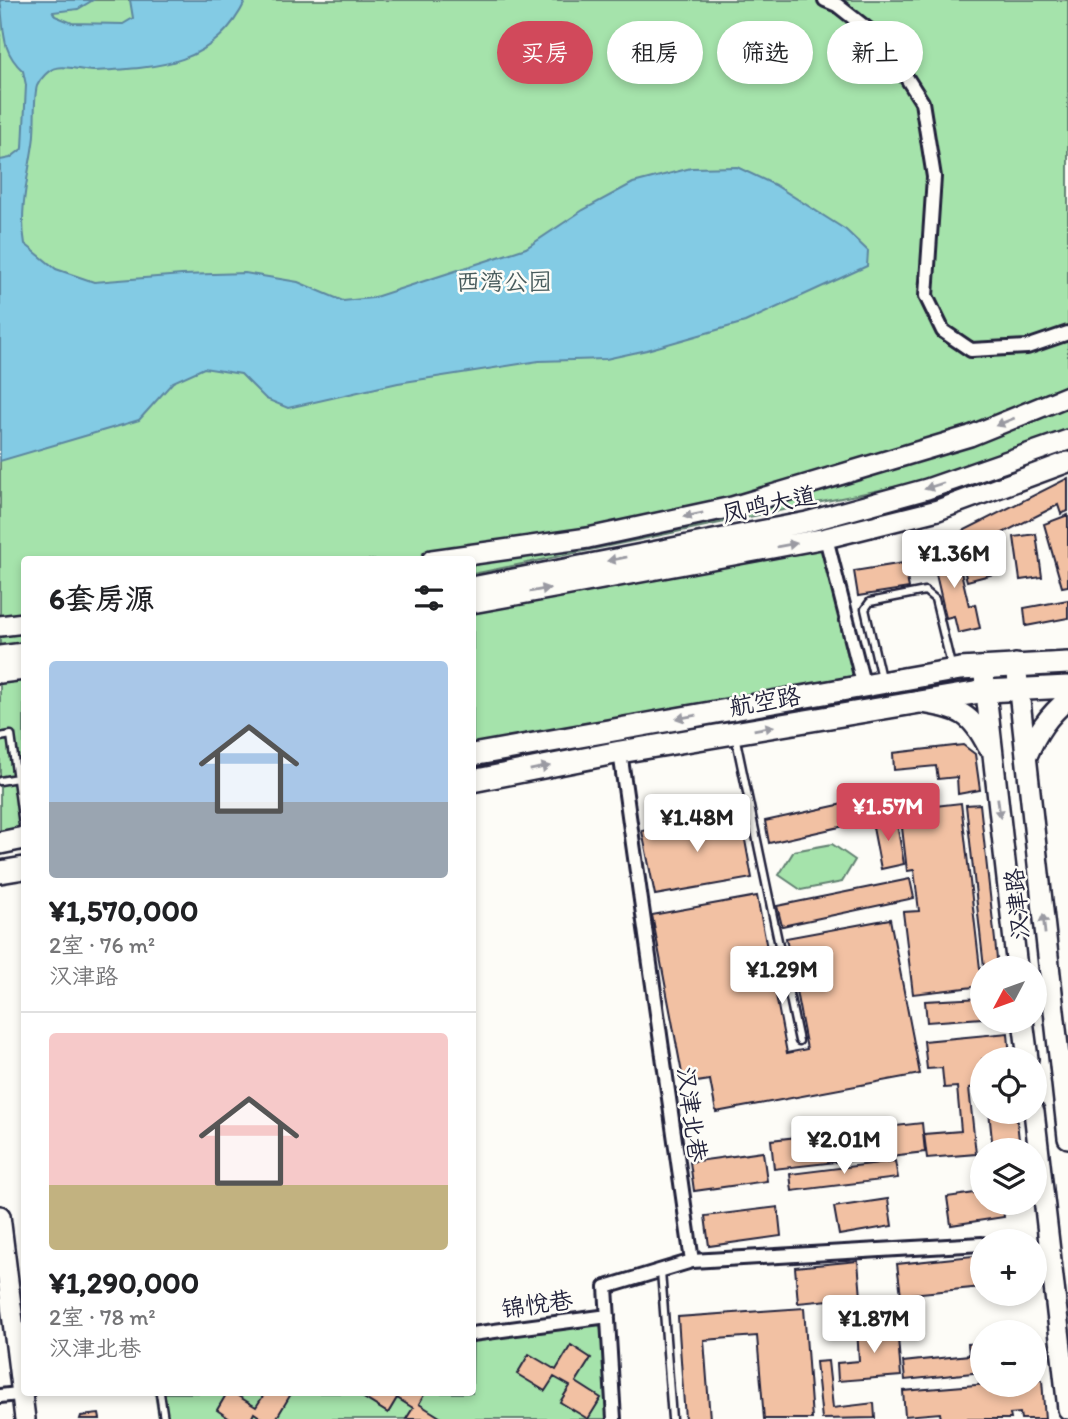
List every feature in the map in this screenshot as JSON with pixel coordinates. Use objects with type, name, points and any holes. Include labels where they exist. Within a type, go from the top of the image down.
[{"type":"main road","name":"航空路","points":[[476,754],[952,671],[1016,664],[1068,663]]},
{"type":"main road","name":"航空路","points":[[476,780],[620,752],[986,691],[1068,687]]},
{"type":"main road","points":[[0,843],[21,839]]},
{"type":"main road","points":[[0,872],[21,868]]},
{"type":"street","points":[[825,0],[837,5],[884,42],[922,102],[934,177],[926,296],[943,331],[971,350],[1027,347],[1068,333]]},
{"type":"street","points":[[461,556],[589,538],[732,507],[970,436],[1068,396]]},
{"type":"street","name":"凤鸣大道","points":[[476,586],[807,522],[927,489],[1068,440]]},
{"type":"street","name":"凤鸣大道","points":[[476,602],[826,538],[938,510],[1068,462]]},
{"type":"street","points":[[826,538],[873,685]]},
{"type":"street","points":[[0,626],[21,623]]},
{"type":"street","points":[[0,656],[21,653]]},
{"type":"street","name":"汉津路","points":[[1016,664],[1068,1138]]},
{"type":"street","name":"汉津路","points":[[983,667],[1016,956]]},
{"type":"street","points":[[0,673],[21,670]]},
{"type":"street","points":[[1026,760],[1037,731],[1053,711],[1068,699]]},
{"type":"street","points":[[918,702],[956,709],[977,724],[993,758]]},
{"type":"street","name":"汉津北巷","points":[[620,752],[692,1261]]},
{"type":"street","points":[[1035,1124],[1040,1229]]},
{"type":"street","points":[[0,1216],[21,1365]]},
{"type":"street","points":[[614,1419],[606,1287],[692,1261],[970,1245]]},
{"type":"street","points":[[1047,1278],[1068,1409]]},
{"type":"street","name":"锦悦巷","points":[[476,1333],[608,1316]]},
{"type":"street","points":[[0,1396],[21,1393]]},
{"type":"street","points":[[25,1396],[25,1419]]},
{"type":"lane","points":[[873,685],[865,609],[870,602],[925,591],[935,599],[952,671]]},
{"type":"lane","points":[[734,733],[799,1041]]},
{"type":"lane","points":[[0,737],[11,735],[21,809]]},
{"type":"lane","points":[[0,781],[17,778]]},
{"type":"lane","points":[[661,1270],[672,1419]]},
{"type":"lane","points":[[160,1396],[164,1419]]},
{"type":"green space","name":"西湾公园","points":[[0,0],[1068,0],[1068,442],[933,479],[476,573],[476,556],[21,556],[21,665],[0,669]]},
{"type":"green space","points":[[826,538],[864,687],[476,757],[476,602]]},
{"type":"green space","points":[[21,670],[21,840],[0,843],[0,673]]},
{"type":"green space","points":[[832,844],[855,860],[842,882],[801,890],[779,875],[794,851]]},
{"type":"green space","points":[[602,1321],[609,1419],[159,1419],[155,1396],[476,1396],[476,1337]]},
{"type":"water","points":[[0,0],[93,0],[78,9],[53,12],[55,16],[72,23],[123,24],[133,18],[130,0],[246,0],[233,22],[218,39],[201,51],[182,59],[161,65],[117,70],[93,71],[60,67],[48,72],[38,83],[34,137],[24,206],[25,244],[56,269],[94,282],[245,273],[298,282],[343,301],[372,298],[526,248],[583,210],[633,183],[691,168],[737,167],[775,185],[846,230],[868,251],[867,266],[745,322],[647,350],[606,359],[539,361],[398,383],[288,408],[266,399],[241,374],[204,368],[173,382],[139,420],[0,461],[0,160],[10,158],[23,148],[26,85],[23,71],[7,47]]},
{"type":"building","points":[[1068,478],[1068,511],[1061,514],[1058,505],[981,544],[983,551],[998,546],[1005,571],[967,581],[955,535]]},
{"type":"building","points":[[1068,515],[1068,586],[1062,587],[1044,524]]},
{"type":"building","points":[[1036,534],[1042,577],[1020,580],[1014,537]]},
{"type":"building","points":[[955,547],[969,606],[975,604],[980,628],[958,633],[954,616],[946,618],[931,552]]},
{"type":"building","points":[[904,563],[909,588],[858,596],[854,571]]},
{"type":"building","points":[[1068,600],[1068,618],[1026,626],[1024,608]]},
{"type":"building","points":[[963,745],[975,754],[980,790],[958,794],[957,777],[938,779],[936,766],[894,770],[893,753]]},
{"type":"building","points":[[866,799],[871,820],[769,843],[765,821]]},
{"type":"building","points":[[961,803],[979,956],[970,956],[970,987],[913,994],[903,912],[919,911],[914,870],[907,871],[900,810]]},
{"type":"building","points":[[980,804],[997,956],[983,956],[966,805]]},
{"type":"building","points":[[740,813],[752,878],[655,895],[642,831]]},
{"type":"building","points":[[896,818],[904,864],[881,869],[872,822]]},
{"type":"building","points":[[910,879],[914,898],[782,926],[777,906]]},
{"type":"building","points":[[757,896],[787,1053],[807,1049],[786,938],[890,919],[920,1074],[716,1112],[710,1080],[684,1084],[652,915]]},
{"type":"building","points":[[970,999],[970,1019],[927,1022],[925,1001]]},
{"type":"building","points":[[1008,1033],[1009,1047],[970,1047],[970,1124],[973,1124],[974,1138],[970,1138],[970,1154],[927,1158],[924,1134],[961,1131],[957,1087],[944,1088],[942,1068],[927,1069],[924,1041]]},
{"type":"building","points":[[922,1123],[925,1152],[774,1169],[771,1140]]},
{"type":"building","points":[[990,1124],[1017,1124],[1019,1138],[992,1138]]},
{"type":"building","points":[[763,1152],[767,1181],[694,1191],[690,1162]]},
{"type":"building","points":[[895,1161],[898,1178],[792,1191],[790,1174]]},
{"type":"building","points":[[970,1194],[970,1215],[1004,1217],[951,1225],[947,1197]]},
{"type":"building","points":[[888,1199],[892,1226],[839,1235],[834,1207]]},
{"type":"building","points":[[778,1207],[781,1236],[709,1246],[705,1216]]},
{"type":"building","points":[[970,1256],[970,1288],[901,1295],[897,1264]]},
{"type":"building","points":[[858,1261],[861,1297],[798,1303],[795,1267]]},
{"type":"building","points":[[804,1308],[812,1419],[764,1419],[757,1336],[704,1340],[710,1419],[685,1419],[678,1317]]},
{"type":"building","points":[[897,1325],[901,1376],[838,1381],[837,1363],[859,1361],[857,1328]]},
{"type":"building","points":[[970,1344],[970,1373],[905,1380],[903,1362],[969,1355]]},
{"type":"building","points":[[571,1345],[591,1358],[576,1382],[601,1398],[588,1419],[560,1402],[570,1386],[554,1377],[545,1391],[517,1374],[529,1354],[556,1370]]},
{"type":"building","points":[[828,1361],[833,1408],[874,1403],[875,1418],[822,1419],[816,1362]]},
{"type":"building","points":[[970,1385],[970,1397],[1043,1397],[1045,1419],[1021,1419],[1020,1413],[1010,1414],[1011,1419],[941,1419],[940,1413],[905,1416],[903,1391]]},
{"type":"building","points":[[225,1396],[238,1396],[256,1407],[263,1396],[290,1396],[276,1419],[263,1419],[254,1413],[251,1419],[230,1419],[217,1410]]},
{"type":"building","points":[[361,1396],[423,1396],[419,1404],[443,1419],[406,1419],[413,1408],[397,1398],[388,1413]]},
{"type":"building","points":[[99,1414],[100,1419],[80,1419],[81,1416]]}]
